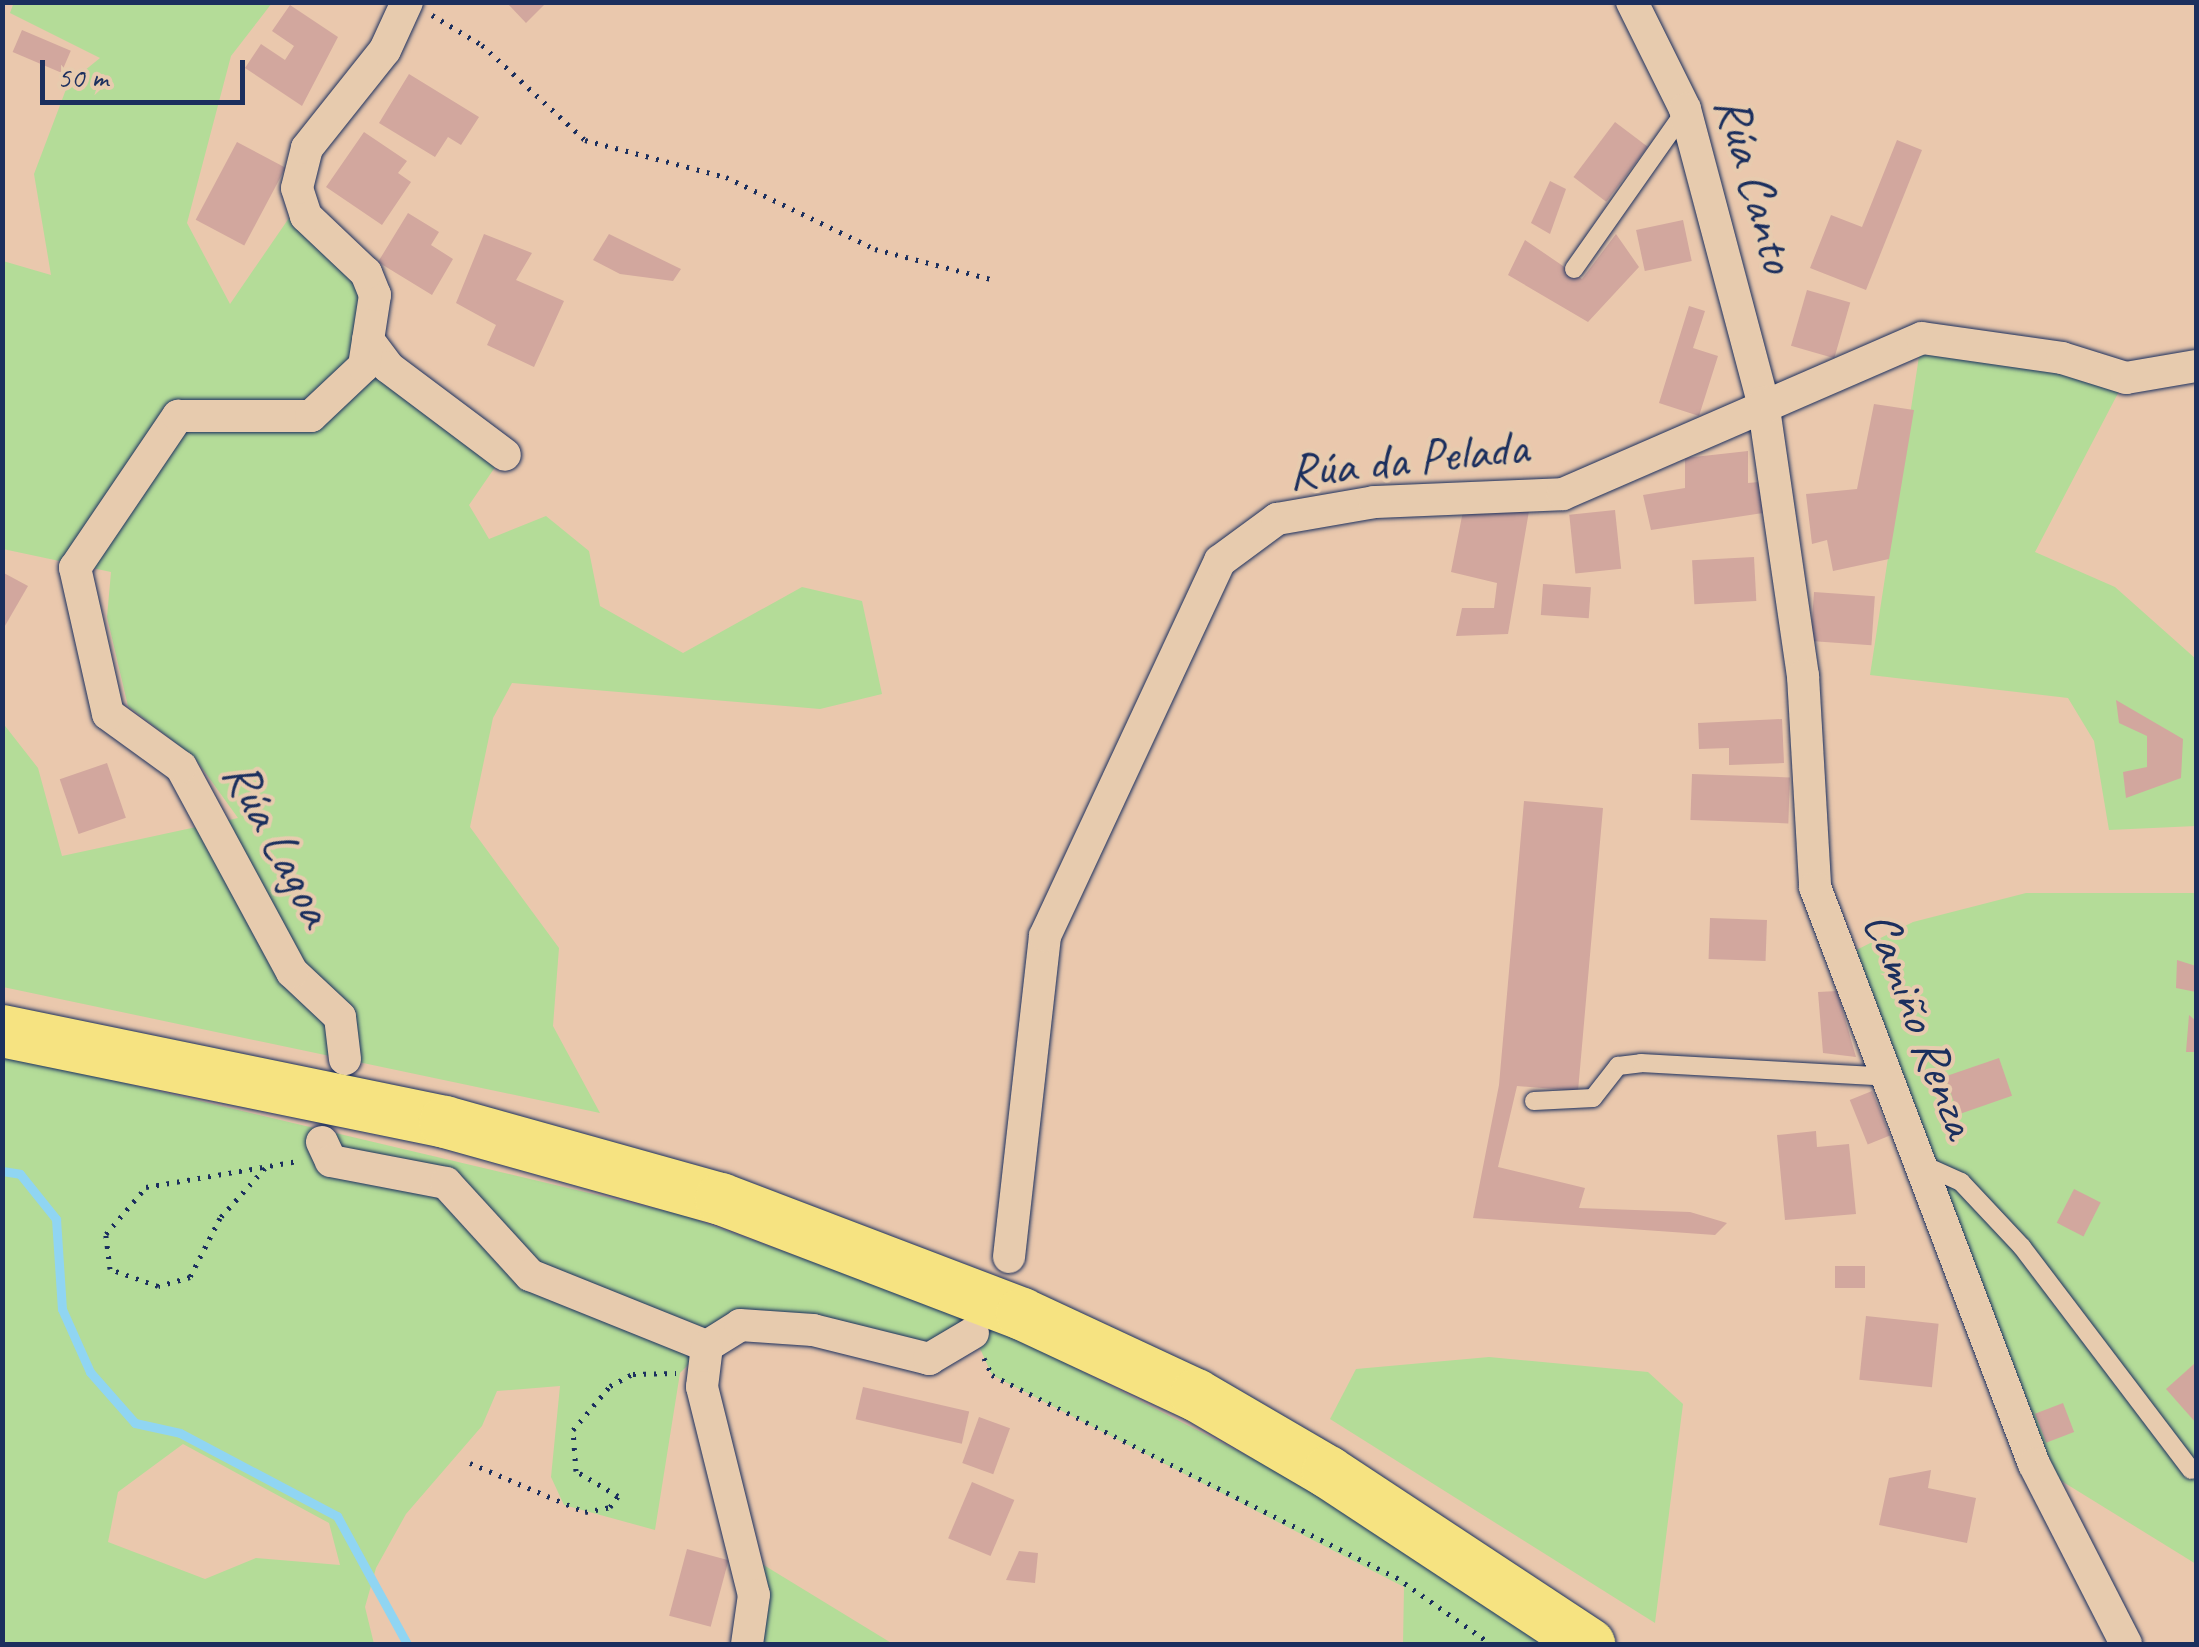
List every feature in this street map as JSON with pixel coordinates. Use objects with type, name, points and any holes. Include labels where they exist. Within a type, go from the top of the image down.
[{"type":"main road","points":[[2,1031],[445,1122],[720,1200],[1022,1314],[1196,1395],[1328,1472],[1589,1644]]},
{"type":"street","name":"Rúa Canto","points":[[1632,2],[1686,109],[1763,402]]},
{"type":"street","name":"Rúa Lagoa","points":[[345,1059],[340,1016],[292,972],[181,767],[108,714],[75,568],[178,416],[310,416],[364,366],[375,295],[366,273],[306,216],[297,188],[307,148],[385,50],[413,6]]},
{"type":"street","name":"Rúa da Pelada","points":[[1009,1256],[1045,936],[1220,561],[1278,518],[1374,502],[1564,494],[1684,448],[1763,402],[1922,338],[2062,358],[2126,378],[2196,366]]},
{"type":"street","points":[[368,340],[388,368],[505,454]]},
{"type":"street","name":"Camiño Renza","points":[[1763,402],[1803,676],[1815,887],[2034,1464],[2126,1644]]},
{"type":"street","points":[[326,1152],[446,1183],[530,1275],[707,1346]]},
{"type":"street","points":[[707,1346],[740,1325],[813,1330],[929,1359],[973,1333]]},
{"type":"street","points":[[707,1346],[702,1387],[754,1594],[747,1644]]},
{"type":"lane","points":[[1574,268],[1674,139],[1686,109]]},
{"type":"lane","points":[[1534,1101],[1592,1098],[1618,1066],[1640,1063],[1888,1078]]},
{"type":"lane","points":[[1921,1164],[1961,1182],[2022,1247],[2191,1470]]},
{"type":"path","points":[[413,6],[482,45],[586,140],[726,177],[924,267],[995,280]]},
{"type":"path","points":[[265,1168],[220,1218],[190,1276],[158,1286],[110,1269],[106,1234],[146,1187],[265,1168],[326,1152]]},
{"type":"path","points":[[973,1333],[992,1375],[1396,1577],[1491,1644]]},
{"type":"path","points":[[470,1462],[585,1512],[610,1507],[618,1496],[576,1471],[574,1430],[610,1386],[633,1374],[680,1373],[707,1346]]},
{"type":"green space","points":[[14,2],[272,3],[231,56],[187,223],[230,304],[289,218],[360,289],[364,366],[500,460],[469,505],[489,539],[546,516],[589,551],[600,606],[683,653],[802,587],[862,601],[882,694],[820,709],[512,683],[493,718],[470,827],[559,948],[553,1026],[600,1113],[3,987],[2,722],[38,768],[62,856],[238,818],[194,757],[128,706],[107,617],[111,572],[3,549],[3,261],[51,275],[34,174],[68,84],[100,58],[10,13]]},
{"type":"green space","points":[[1920,350],[2126,378],[2035,552],[2115,587],[2196,659],[2196,826],[2109,830],[2094,741],[2068,698],[1870,675]]},
{"type":"green space","points":[[2026,893],[2196,893],[2196,1564],[2034,1464],[1842,957],[1913,922]]},
{"type":"green space","points":[[2,1054],[686,1216],[1001,1330],[1381,1524],[1558,1644],[1403,1644],[1404,1587],[992,1375],[973,1333],[929,1359],[813,1331],[707,1346],[680,1373],[655,1530],[564,1505],[551,1477],[560,1386],[497,1391],[482,1426],[406,1514],[376,1568],[365,1607],[374,1644],[3,1644]],"holes":[[[183,1444],[329,1523],[340,1565],[256,1558],[205,1579],[108,1542],[118,1492]]]},
{"type":"green space","points":[[1489,1357],[1648,1372],[1683,1404],[1655,1623],[1330,1419],[1356,1369]]},
{"type":"green space","points":[[749,1556],[893,1644],[747,1644]]},
{"type":"building","points":[[506,2],[547,2],[526,23]]},
{"type":"building","points":[[290,5],[338,37],[302,106],[245,68],[261,44],[285,60],[294,46],[272,31]]},
{"type":"building","points":[[22,30],[71,51],[61,73],[13,52]]},
{"type":"building","points":[[409,74],[479,117],[461,145],[448,137],[435,157],[379,123]]},
{"type":"building","points":[[1615,122],[1648,147],[1606,202],[1573,177]]},
{"type":"building","points":[[364,132],[407,161],[398,173],[411,182],[382,225],[326,187]]},
{"type":"building","points":[[1897,140],[1922,150],[1866,290],[1810,268],[1831,215],[1862,227]]},
{"type":"building","points":[[237,142],[286,168],[244,246],[196,220]]},
{"type":"building","points":[[1550,181],[1566,189],[1550,234],[1531,223]]},
{"type":"building","points":[[408,213],[439,232],[431,245],[453,259],[432,295],[378,262]]},
{"type":"building","points":[[1683,220],[1692,261],[1645,271],[1636,230]]},
{"type":"building","points":[[484,234],[532,253],[516,280],[564,301],[534,367],[487,345],[496,325],[456,303]]},
{"type":"building","points":[[609,234],[681,269],[673,281],[620,274],[593,260]]},
{"type":"building","points":[[1616,234],[1639,267],[1588,322],[1508,275],[1525,240],[1582,279]]},
{"type":"building","points":[[1807,290],[1850,302],[1834,358],[1791,346]]},
{"type":"building","points":[[1689,306],[1705,311],[1693,348],[1718,356],[1699,416],[1659,403]]},
{"type":"building","points":[[1874,404],[1914,410],[1889,559],[1833,571],[1827,540],[1812,544],[1806,494],[1857,489]]},
{"type":"building","points":[[1748,451],[1748,483],[1759,482],[1763,513],[1651,530],[1643,495],[1685,488],[1685,458]]},
{"type":"building","points":[[1464,506],[1529,511],[1508,634],[1456,636],[1462,608],[1494,608],[1497,583],[1451,572]]},
{"type":"building","points":[[1615,510],[1621,569],[1575,573],[1569,515]]},
{"type":"building","points":[[1754,557],[1756,601],[1694,604],[1692,560]]},
{"type":"building","points":[[2,572],[28,586],[2,631]]},
{"type":"building","points":[[1543,584],[1591,587],[1589,618],[1541,615]]},
{"type":"building","points":[[1814,592],[1875,596],[1871,645],[1811,641]]},
{"type":"building","points":[[2116,700],[2183,739],[2181,778],[2126,798],[2123,772],[2147,767],[2147,736],[2119,723]]},
{"type":"building","points":[[1782,719],[1784,763],[1729,765],[1729,748],[1699,749],[1698,723]]},
{"type":"building","points":[[107,763],[126,818],[79,834],[60,779]]},
{"type":"building","points":[[1692,774],[1790,777],[1788,823],[1690,820]]},
{"type":"building","points":[[1524,801],[1603,808],[1578,1091],[1517,1086],[1498,1167],[1585,1188],[1579,1208],[1690,1212],[1727,1223],[1715,1235],[1473,1218],[1499,1085]]},
{"type":"building","points":[[1710,918],[1767,920],[1766,961],[1709,959]]},
{"type":"building","points":[[2177,960],[2196,966],[2196,992],[2176,988]]},
{"type":"building","points":[[1837,991],[1856,1057],[1823,1053],[1818,992]]},
{"type":"building","points":[[2189,1015],[2196,1021],[2196,1052],[2186,1052]]},
{"type":"building","points":[[1999,1058],[2012,1096],[1958,1114],[1945,1077]]},
{"type":"building","points":[[1872,1091],[1890,1136],[1868,1144],[1850,1100]]},
{"type":"building","points":[[1816,1131],[1817,1147],[1849,1144],[1856,1214],[1785,1220],[1777,1135]]},
{"type":"building","points":[[2074,1189],[2101,1203],[2083,1236],[2057,1223]]},
{"type":"building","points":[[1835,1266],[1865,1266],[1865,1288],[1835,1288]]},
{"type":"building","points":[[1866,1316],[1939,1324],[1932,1387],[1859,1380]]},
{"type":"building","points":[[2196,1366],[2196,1423],[2166,1389]]},
{"type":"building","points":[[863,1387],[969,1412],[962,1444],[856,1419]]},
{"type":"building","points":[[2063,1403],[2074,1432],[2046,1443],[2035,1414]]},
{"type":"building","points":[[979,1417],[1010,1428],[993,1474],[962,1463]]},
{"type":"building","points":[[1931,1470],[1928,1488],[1976,1498],[1967,1543],[1879,1525],[1889,1478]]},
{"type":"building","points":[[972,1482],[1014,1500],[991,1556],[948,1538]]},
{"type":"building","points":[[687,1549],[729,1560],[711,1627],[669,1616]]},
{"type":"building","points":[[1019,1551],[1038,1553],[1035,1583],[1006,1580]]},
{"type":"waterway","points":[[2,1171],[20,1174],[56,1219],[62,1309],[90,1372],[135,1423],[180,1433],[337,1516],[407,1644]]}]
